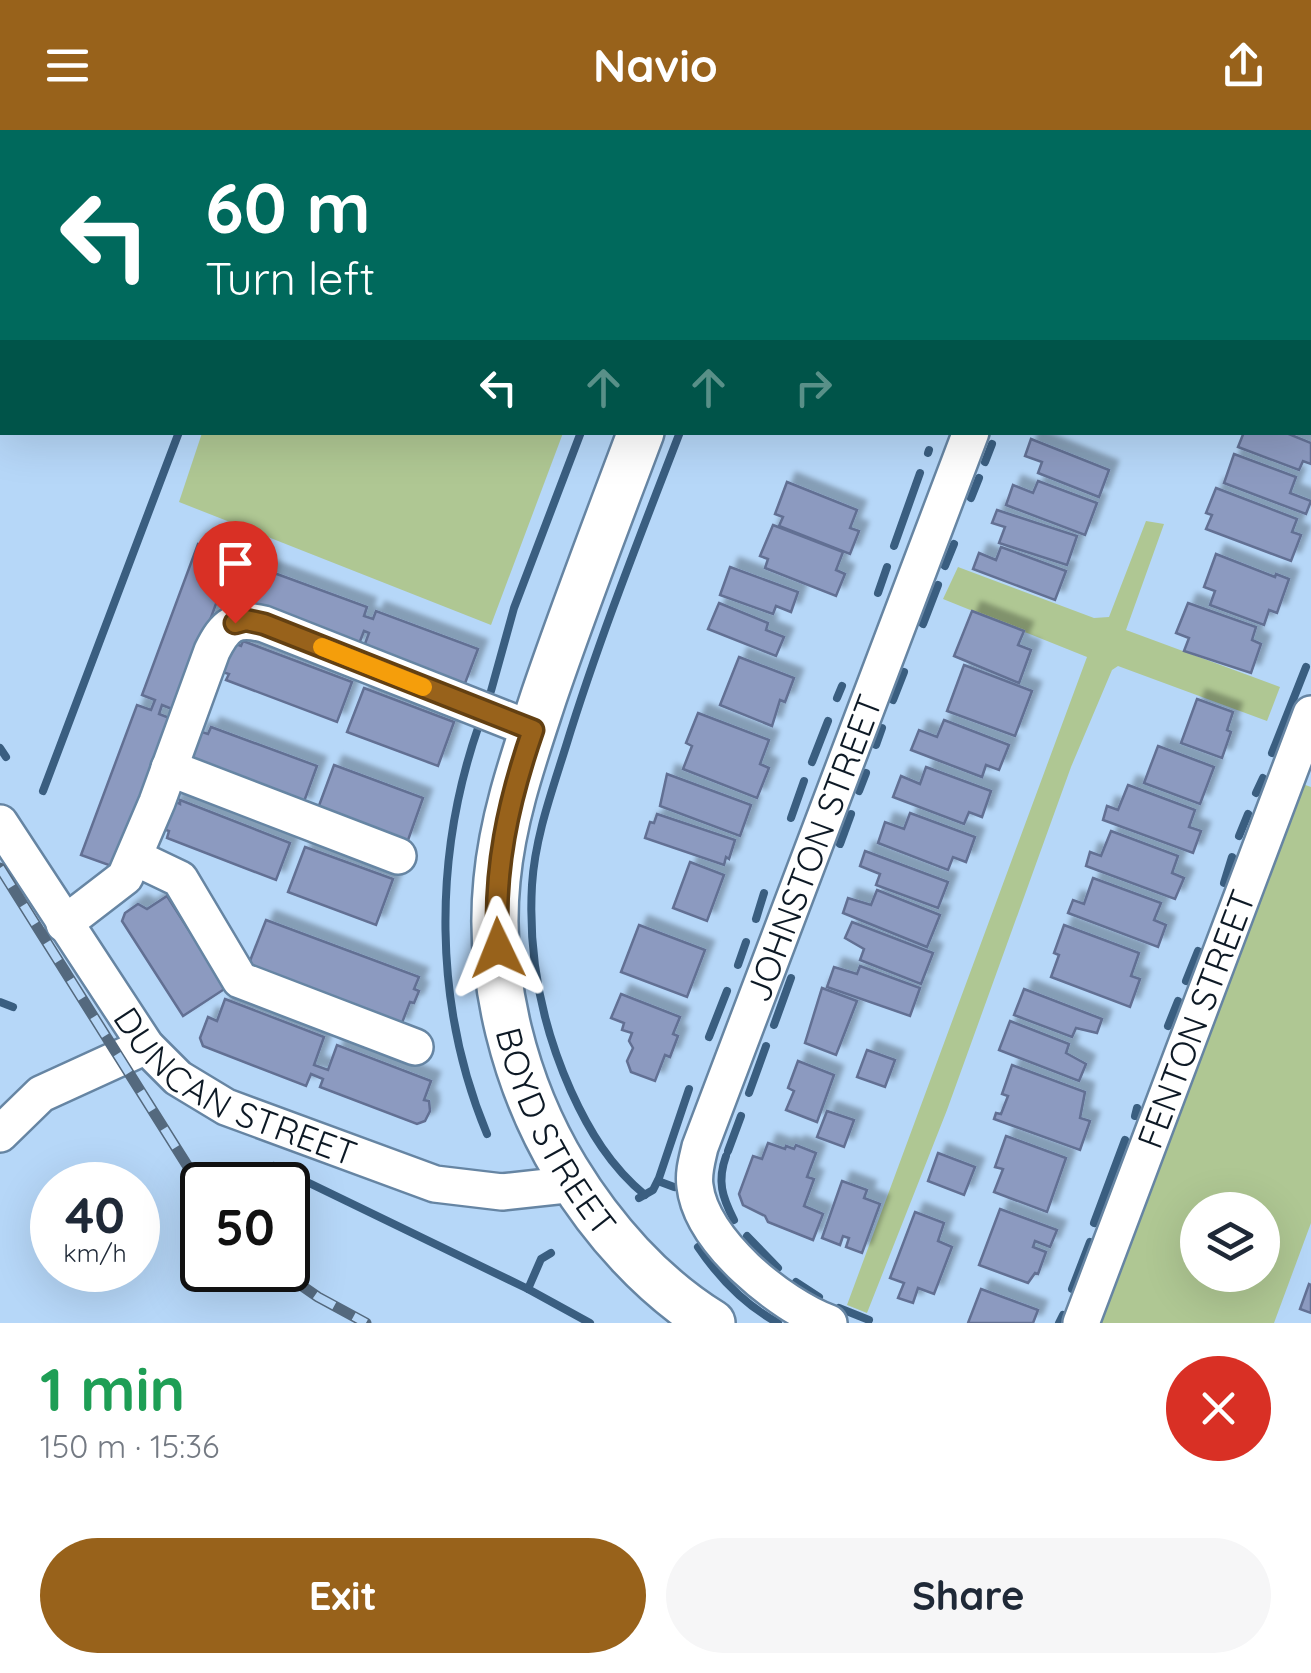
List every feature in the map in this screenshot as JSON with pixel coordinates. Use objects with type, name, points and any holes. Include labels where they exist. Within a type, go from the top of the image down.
[{"type":"main road","name":"BOYD STREET","points":[[640,435],[513,788],[500,851],[496,917],[500,980],[526,1092],[547,1138],[575,1184],[614,1238],[712,1323]]},
{"type":"street","name":"JOHNSTON STREET","points":[[829,1323],[791,1302],[738,1260],[705,1218],[694,1170],[970,435]]},
{"type":"street","points":[[64,924],[126,877],[212,651],[222,633],[235,623],[246,620],[533,730]]},
{"type":"street","name":"FENTON STREET","points":[[1081,1323],[1311,714]]},
{"type":"street","points":[[170,768],[398,856]]},
{"type":"street","name":"DUNCAN STREET","points":[[0,822],[10,868],[64,924],[146,1046],[178,1078],[226,1107],[435,1184],[502,1192],[575,1184]]},
{"type":"street","points":[[136,858],[180,879],[240,980],[415,1047]]},
{"type":"street","points":[[0,1134],[41,1094],[146,1046]]},
{"type":"green space","points":[[201,435],[562,435],[491,625],[179,502]]},
{"type":"green space","points":[[1146,521],[1164,524],[1126,630],[1280,687],[1267,721],[1118,666],[1112,670],[1071,767],[947,1110],[867,1313],[847,1305],[1087,657],[943,599],[958,567],[1094,618],[1109,617]]},
{"type":"green space","points":[[1297,782],[1311,787],[1311,1223],[1274,1323],[1093,1323]]},
{"type":"building","points":[[1243,435],[1291,435],[1311,443],[1311,464],[1303,461],[1299,470],[1238,447]]},
{"type":"building","points":[[1031,439],[1109,470],[1099,497],[1038,473],[1042,462],[1025,456]]},
{"type":"building","points":[[1234,454],[1296,477],[1290,493],[1311,501],[1306,514],[1224,483]]},
{"type":"building","points":[[1038,481],[1097,503],[1085,535],[1006,505],[1013,485],[1033,493]]},
{"type":"building","points":[[787,482],[857,510],[850,528],[859,531],[850,554],[779,526],[783,517],[775,514]]},
{"type":"building","points":[[1216,488],[1297,519],[1292,532],[1301,535],[1291,561],[1206,529],[1212,515],[1206,513]]},
{"type":"building","points":[[997,510],[1077,536],[1067,565],[999,543],[1005,527],[992,523]]},
{"type":"building","points":[[773,525],[843,552],[836,570],[845,574],[836,596],[765,568],[768,559],[760,556]]},
{"type":"building","points":[[198,544],[233,557],[177,711],[162,705],[159,714],[172,719],[117,868],[81,855],[137,705],[151,710],[155,700],[142,695]]},
{"type":"building","points":[[1001,547],[1066,571],[1055,600],[973,569],[979,553],[996,560]]},
{"type":"building","points":[[1216,554],[1289,579],[1277,613],[1269,610],[1264,625],[1210,605],[1215,591],[1204,587]]},
{"type":"building","points":[[730,567],[798,592],[791,612],[776,606],[773,614],[720,595]]},
{"type":"building","points":[[266,570],[367,607],[364,616],[373,619],[376,611],[478,649],[464,686],[363,649],[369,633],[364,631],[357,649],[252,609]]},
{"type":"building","points":[[719,603],[768,623],[766,630],[784,637],[776,656],[708,629]]},
{"type":"building","points":[[1188,603],[1256,627],[1252,640],[1261,644],[1251,673],[1184,651],[1189,638],[1176,633]]},
{"type":"building","points":[[972,611],[1024,631],[1018,645],[1031,650],[1019,683],[954,656]]},
{"type":"building","points":[[243,641],[352,682],[337,722],[226,680],[229,674],[222,672],[233,643],[241,646]]},
{"type":"building","points":[[739,657],[794,678],[785,702],[780,700],[772,726],[720,705]]},
{"type":"building","points":[[964,665],[1032,691],[1015,736],[947,711]]},
{"type":"building","points":[[364,688],[454,722],[438,766],[347,732]]},
{"type":"building","points":[[1197,699],[1233,712],[1222,758],[1181,743]]},
{"type":"building","points":[[698,713],[769,740],[760,764],[769,768],[757,798],[683,769],[692,746],[686,743]]},
{"type":"building","points":[[944,720],[1009,745],[999,770],[986,765],[982,777],[911,750],[919,730],[937,737]]},
{"type":"building","points":[[211,727],[317,766],[302,807],[189,759],[199,731],[208,734]]},
{"type":"building","points":[[1158,746],[1214,767],[1200,804],[1144,783]]},
{"type":"building","points":[[334,765],[423,798],[407,843],[317,811]]},
{"type":"building","points":[[926,767],[991,791],[982,817],[969,812],[964,824],[893,797],[901,776],[920,784]]},
{"type":"building","points":[[667,774],[751,805],[740,836],[660,806]]},
{"type":"building","points":[[1128,785],[1195,810],[1189,827],[1201,831],[1193,853],[1103,820],[1107,806],[1118,810]]},
{"type":"building","points":[[180,800],[290,843],[276,880],[167,838],[169,831],[163,829],[174,801],[180,804]]},
{"type":"building","points":[[910,813],[975,837],[966,862],[953,857],[948,870],[878,843],[885,822],[904,829]]},
{"type":"building","points":[[657,814],[735,840],[729,859],[726,857],[724,865],[645,838]]},
{"type":"building","points":[[1111,831],[1178,856],[1172,873],[1184,878],[1175,899],[1086,866],[1090,852],[1101,856]]},
{"type":"building","points":[[305,847],[393,879],[376,925],[288,892]]},
{"type":"building","points":[[865,851],[948,882],[938,908],[876,885],[880,874],[860,866]]},
{"type":"building","points":[[690,862],[724,875],[707,921],[673,908]]},
{"type":"building","points":[[1093,878],[1161,903],[1154,920],[1166,925],[1158,947],[1068,913],[1073,900],[1084,904]]},
{"type":"building","points":[[877,890],[940,915],[927,947],[843,913],[848,898],[871,905]]},
{"type":"building","points":[[167,896],[226,988],[183,1016],[122,921],[125,913],[138,904],[147,909]]},
{"type":"building","points":[[266,920],[419,977],[414,989],[419,991],[400,1028],[246,971]]},
{"type":"building","points":[[852,922],[933,953],[921,984],[860,960],[864,949],[845,938]]},
{"type":"building","points":[[639,925],[705,950],[687,997],[621,972]]},
{"type":"building","points":[[1064,925],[1139,953],[1131,976],[1140,979],[1130,1007],[1051,977]]},
{"type":"building","points":[[860,966],[920,988],[910,1016],[827,987],[834,967],[857,974]]},
{"type":"building","points":[[822,988],[857,1001],[836,1055],[805,1043]]},
{"type":"building","points":[[1024,989],[1102,1019],[1097,1033],[1076,1028],[1072,1037],[1014,1015]]},
{"type":"building","points":[[621,994],[680,1017],[670,1057],[665,1055],[655,1081],[631,1072],[627,1061],[633,1048],[629,1041],[632,1033],[622,1030],[624,1023],[611,1018]]},
{"type":"building","points":[[225,999],[324,1037],[314,1065],[328,1070],[337,1045],[431,1081],[424,1100],[429,1101],[430,1111],[425,1121],[417,1124],[320,1087],[323,1079],[311,1074],[306,1086],[203,1046],[200,1038],[208,1017],[217,1021]]},
{"type":"building","points":[[1010,1021],[1069,1044],[1066,1053],[1086,1064],[1079,1081],[999,1050]]},
{"type":"building","points":[[867,1050],[895,1060],[885,1087],[857,1077]]},
{"type":"building","points":[[798,1061],[834,1075],[817,1122],[786,1110],[794,1091],[788,1088]]},
{"type":"building","points":[[1012,1065],[1085,1092],[1080,1118],[1090,1121],[1080,1150],[994,1119],[996,1113],[1001,1114],[1008,1096],[1002,1094]]},
{"type":"building","points":[[827,1111],[854,1120],[844,1147],[817,1137]]},
{"type":"building","points":[[1006,1136],[1066,1158],[1047,1212],[994,1192],[1003,1169],[995,1167]]},
{"type":"building","points":[[768,1143],[785,1149],[794,1149],[796,1145],[816,1153],[807,1177],[814,1179],[804,1206],[823,1214],[813,1240],[768,1222],[765,1216],[743,1205],[739,1194],[753,1156],[762,1159]]},
{"type":"building","points":[[938,1153],[975,1167],[964,1195],[928,1181]]},
{"type":"building","points":[[842,1181],[867,1190],[864,1198],[880,1204],[862,1253],[846,1247],[849,1238],[843,1236],[840,1245],[822,1238]]},
{"type":"building","points":[[1000,1209],[1057,1230],[1050,1247],[1035,1241],[1033,1247],[1046,1252],[1038,1274],[1028,1283],[979,1265]]},
{"type":"building","points":[[915,1212],[944,1223],[938,1241],[952,1247],[934,1294],[918,1288],[913,1303],[898,1298],[904,1283],[890,1278]]},
{"type":"building","points":[[1311,1285],[1311,1313],[1300,1309]]},
{"type":"building","points":[[981,1289],[1038,1310],[1033,1323],[968,1323]]},
{"type":"waterway","points":[[43,791],[178,435]]},
{"type":"waterway","points":[[491,691],[514,608],[580,435]]},
{"type":"waterway","points":[[645,1195],[602,1148],[561,1066],[539,990],[532,938],[532,885],[545,814],[579,706],[679,435]]},
{"type":"waterway","points":[[985,462],[992,444]]},
{"type":"waterway","points":[[894,546],[920,473]]},
{"type":"waterway","points":[[971,498],[979,478]]},
{"type":"waterway","points":[[945,566],[954,544]]},
{"type":"waterway","points":[[878,593],[887,567]]},
{"type":"waterway","points":[[923,624],[938,585]]},
{"type":"waterway","points":[[1272,753],[1306,667]]},
{"type":"waterway","points":[[893,700],[904,672]]},
{"type":"waterway","points":[[837,698],[842,686]]},
{"type":"waterway","points":[[812,762],[828,721]]},
{"type":"waterway","points":[[479,725],[453,826],[445,930],[456,1034],[487,1134]]},
{"type":"waterway","points":[[876,745],[882,728]]},
{"type":"waterway","points":[[0,748],[6,757]]},
{"type":"waterway","points":[[859,791],[866,773]]},
{"type":"waterway","points":[[1256,793],[1263,778]]},
{"type":"waterway","points":[[791,818],[804,781]]},
{"type":"waterway","points":[[840,844],[851,814]]},
{"type":"waterway","points":[[1239,836],[1248,814]]},
{"type":"waterway","points":[[1224,883],[1232,857]]},
{"type":"waterway","points":[[756,919],[764,893]]},
{"type":"waterway","points":[[738,965],[746,942]]},
{"type":"waterway","points":[[1186,981],[1198,951]]},
{"type":"waterway","points":[[774,1025],[791,978]]},
{"type":"waterway","points":[[709,1037],[727,991]]},
{"type":"waterway","points":[[1168,1026],[1178,1001]]},
{"type":"waterway","points":[[0,1002],[13,1007]]},
{"type":"waterway","points":[[749,1093],[766,1046]]},
{"type":"waterway","points":[[639,1198],[653,1190],[659,1178],[689,1089]]},
{"type":"waterway","points":[[1135,1116],[1137,1108]]},
{"type":"waterway","points":[[728,1151],[741,1116]]},
{"type":"waterway","points":[[1094,1223],[1125,1140]]},
{"type":"waterway","points":[[726,1156],[722,1189],[734,1220]]},
{"type":"waterway","points":[[658,1181],[674,1187]]},
{"type":"waterway","points":[[310,1183],[590,1323]]},
{"type":"waterway","points":[[747,1236],[778,1268]]},
{"type":"waterway","points":[[1072,1289],[1090,1242]]},
{"type":"waterway","points":[[698,1247],[734,1290],[778,1323]]},
{"type":"waterway","points":[[528,1289],[541,1259],[551,1253]]},
{"type":"waterway","points":[[796,1282],[819,1297]]},
{"type":"waterway","points":[[839,1308],[869,1320]]},
{"type":"waterway","points":[[1059,1323],[1063,1315]]},
{"type":"railway","points":[[0,868],[185,1162]]},
{"type":"railway","points":[[310,1291],[366,1323]]},
{"type":"slow traffic","points":[[322,647],[423,687]]},
{"type":"route","points":[[235,623],[246,620],[264,624],[533,730],[513,788],[500,851],[496,884],[498,948]]}]
